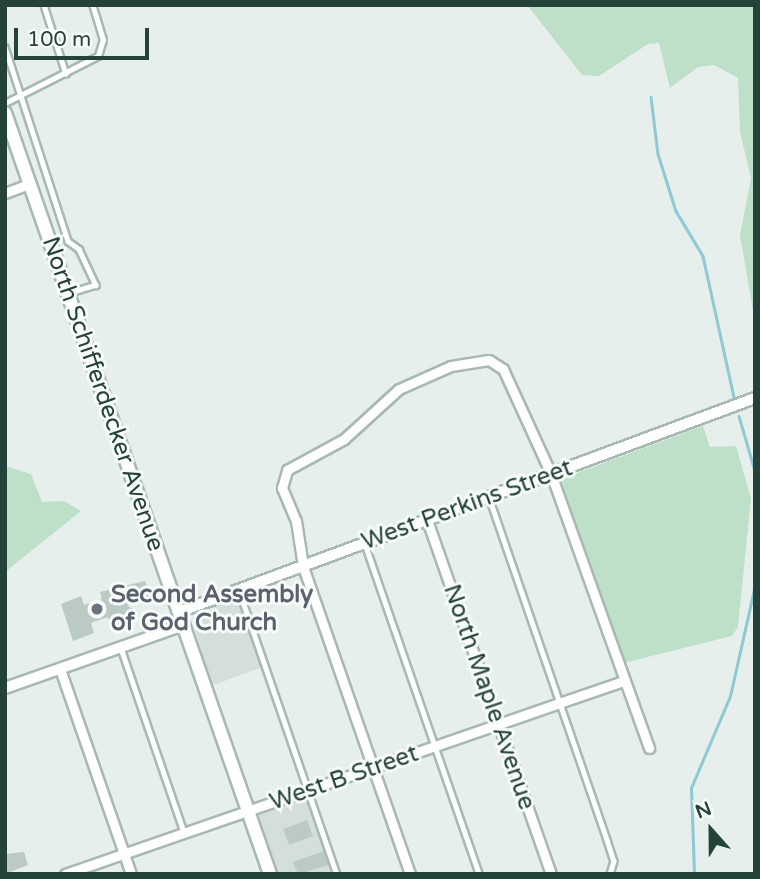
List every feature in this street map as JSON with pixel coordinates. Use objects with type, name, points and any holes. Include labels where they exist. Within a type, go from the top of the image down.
[{"type":"main road","name":"North Schifferdecker Avenue","points":[[5,113],[270,874]]},
{"type":"street","points":[[5,192],[29,184]]},
{"type":"street","points":[[410,874],[303,566],[296,521],[282,488],[287,470],[344,439],[398,389],[452,366],[489,360],[503,369],[551,474],[649,748]]},
{"type":"street","name":"West Perkins Street","points":[[5,688],[121,647],[239,590],[755,398]]},
{"type":"street","name":"North Maple Avenue","points":[[427,520],[551,874]]},
{"type":"street","points":[[60,669],[131,874]]},
{"type":"street","name":"West B Street","points":[[65,874],[623,681]]},
{"type":"lane","points":[[44,5],[66,74]]},
{"type":"lane","points":[[5,103],[66,74],[102,49],[92,5]]},
{"type":"lane","points":[[5,47],[18,73],[20,98],[68,241],[79,249],[96,285],[68,293]]},
{"type":"lane","points":[[489,497],[614,861],[610,874]]},
{"type":"lane","points":[[365,543],[479,874]]},
{"type":"lane","points":[[239,590],[337,874]]},
{"type":"lane","points":[[121,647],[185,832]]},
{"type":"shaded area","points":[[243,594],[267,665],[211,686],[192,618]]},
{"type":"shaded area","points":[[313,795],[341,874],[276,874],[257,816]]},
{"type":"green space","points":[[527,5],[755,5],[755,322],[740,235],[751,178],[740,132],[738,78],[714,65],[698,67],[670,88],[659,43],[648,44],[599,76],[582,75]]},
{"type":"green space","points":[[703,426],[710,447],[736,446],[751,498],[738,627],[732,636],[623,663],[561,479]]},
{"type":"green space","points":[[5,466],[31,474],[42,502],[64,501],[81,511],[5,572]]},
{"type":"building","name":"Second Assembly of God Church","points":[[145,581],[151,597],[127,606],[138,611],[134,620],[122,615],[127,628],[114,633],[108,617],[91,623],[94,633],[73,641],[61,604],[81,596],[84,605],[102,599],[100,592]]},
{"type":"building","points":[[307,820],[313,836],[289,845],[283,829]]},
{"type":"building","points":[[324,851],[329,865],[298,874],[293,862]]},
{"type":"building","points":[[24,852],[28,865],[5,874],[5,854]]},
{"type":"waterway","points":[[651,97],[658,154],[676,211],[703,256],[735,401]]},
{"type":"waterway","points":[[739,416],[755,471]]},
{"type":"waterway","points":[[694,874],[691,788],[730,696],[755,585]]},
{"type":"place","name":"Second Assembly of God Church","points":[[97,609]]}]
